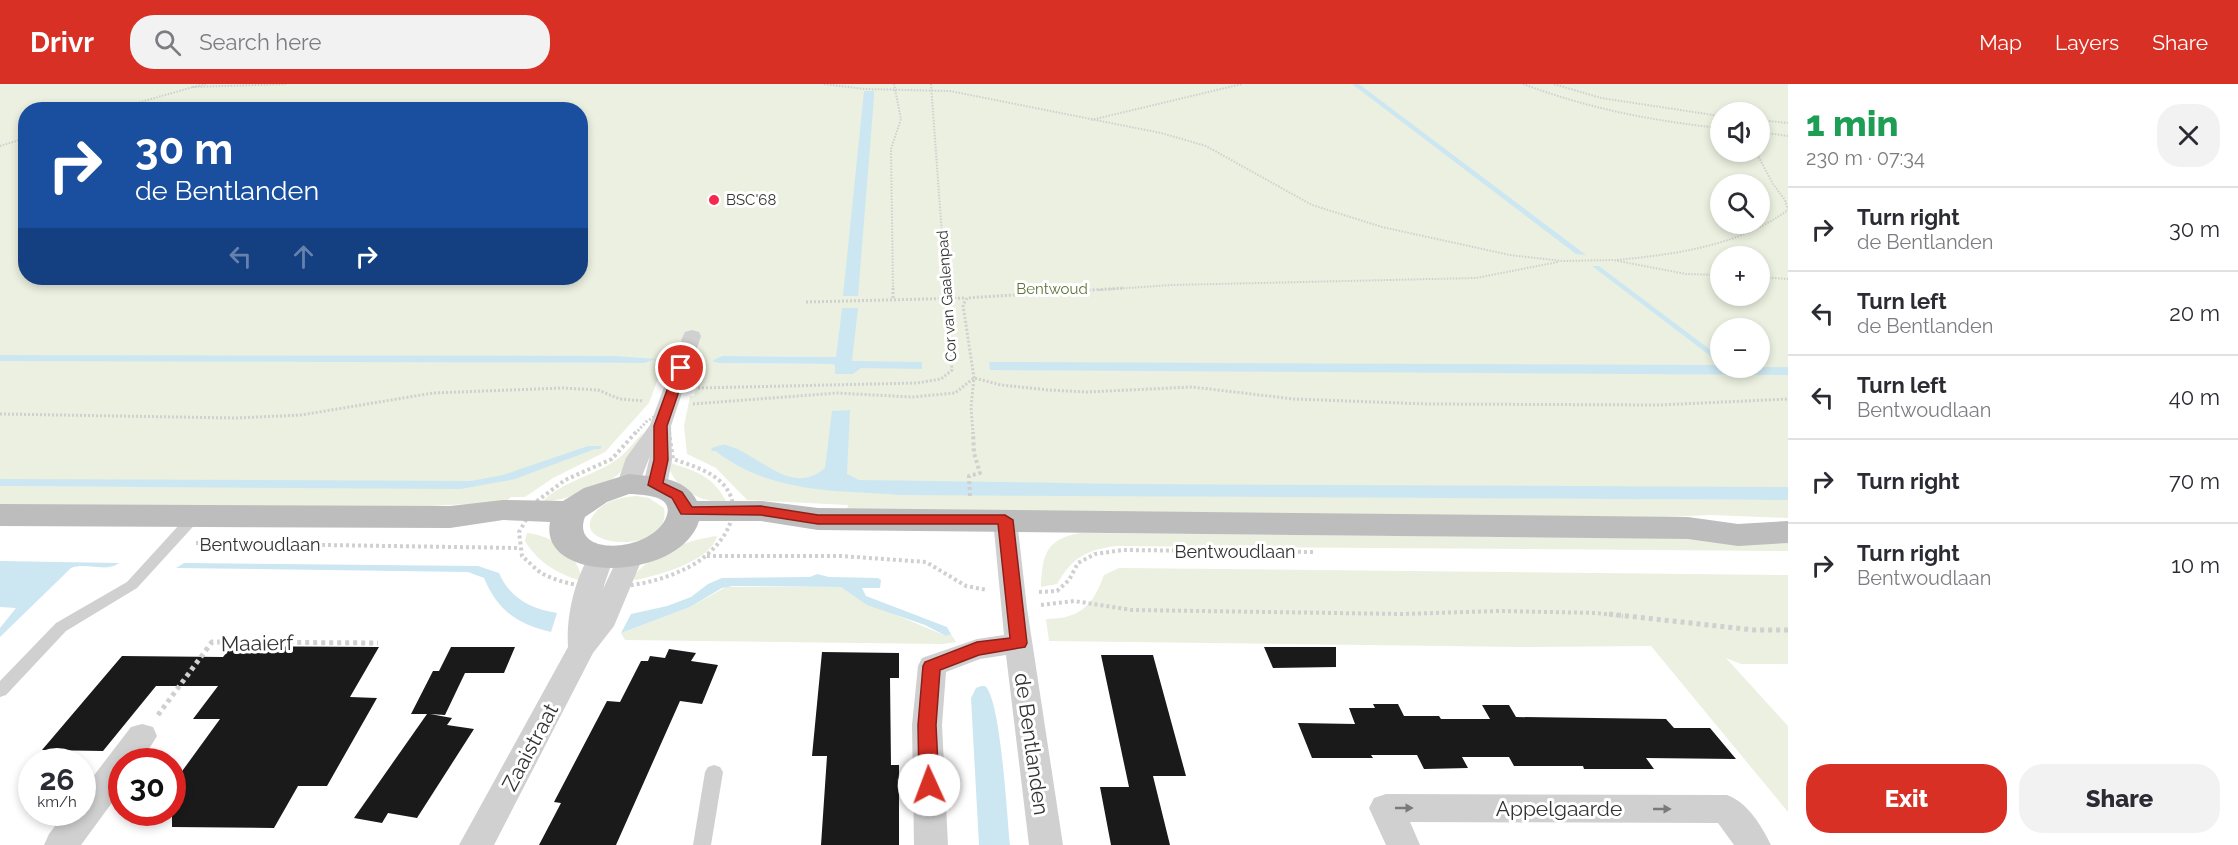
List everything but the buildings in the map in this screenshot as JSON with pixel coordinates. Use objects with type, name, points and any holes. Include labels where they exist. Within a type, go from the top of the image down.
[{"type":"main road","points":[[642,485],[677,495],[683,503],[683,520],[660,547],[616,557],[582,552],[575,547],[570,541],[569,520],[590,497],[609,489],[642,485]]},
{"type":"main road","name":"Bentwoudlaan","points":[[0,515],[450,517],[496,526],[569,520]]},
{"type":"main road","name":"Bentwoudlaan","points":[[683,520],[759,529],[818,519],[1688,528],[1727,536],[1764,536],[1788,532]]},
{"type":"main road","name":"Bentwoudlaan","points":[[1688,528],[1712,520],[1748,521],[1788,526]]},
{"type":"street","points":[[642,485],[661,460],[660,426],[692,336]]},
{"type":"street","name":"de Bentlanden","points":[[989,520],[1014,601],[1046,845]]},
{"type":"street","name":"Zaaistraat","points":[[476,845],[582,647],[579,626],[590,588],[616,557]]},
{"type":"street","points":[[931,845],[927,725],[932,666],[977,649],[1018,643]]},
{"type":"street","points":[[133,748],[142,736]]},
{"type":"street","points":[[61,845],[108,782]]},
{"type":"street","name":"Appelgaarde","points":[[1403,845],[1386,808],[1727,809],[1754,845]]},
{"type":"lane","points":[[0,691],[61,627],[132,585],[195,516]]},
{"type":"lane","points":[[702,845],[714,772]]},
{"type":"path","points":[[141,102],[206,84]]},
{"type":"path","points":[[193,87],[287,84]]},
{"type":"path","points":[[824,84],[865,89],[931,90],[1007,101],[1161,133],[1206,146],[1312,205],[1382,227],[1510,255],[1562,261],[1613,260],[1701,248],[1776,220],[1788,210],[1785,200],[1761,162]]},
{"type":"path","points":[[893,300],[891,150],[901,119],[894,84]]},
{"type":"path","name":"Cor van Gaalenpad","points":[[671,396],[939,381],[947,377],[952,370],[931,84]]},
{"type":"path","points":[[1090,120],[1242,84]]},
{"type":"path","points":[[1522,84],[1608,112],[1661,122],[1710,127]]},
{"type":"path","points":[[1554,84],[1601,98],[1710,114]]},
{"type":"path","points":[[1770,121],[1788,123]]},
{"type":"path","points":[[1770,133],[1788,136]]},
{"type":"path","points":[[0,146],[18,140]]},
{"type":"path","points":[[1613,260],[1686,274],[1710,275]]},
{"type":"path","points":[[806,302],[967,298],[1172,285],[1476,278],[1562,261]]},
{"type":"path","points":[[1770,278],[1788,279]]},
{"type":"path","points":[[967,298],[963,305],[974,378],[971,407],[974,453],[980,473],[969,476],[989,520]]},
{"type":"path","points":[[0,414],[236,418],[301,415],[433,393],[562,388],[598,390],[620,399],[671,396],[710,404],[837,393],[923,396],[955,393],[974,378]]},
{"type":"path","points":[[974,378],[1001,385],[1059,391],[1087,392],[1192,387],[1294,399],[1426,404],[1659,405],[1788,399]]},
{"type":"path","name":"Bentwoudlaan","points":[[170,543],[519,548]]},
{"type":"path","name":"Bentwoudlaan","points":[[707,556],[841,556],[926,562],[966,586],[1014,601],[1057,591],[1070,580],[1078,563],[1095,554],[1122,550],[1322,552]]},
{"type":"path","points":[[1014,601],[1074,601],[1132,610],[1402,614],[1499,611],[1594,613],[1754,630],[1788,630]]},
{"type":"path","name":"Maaierf","points":[[142,736],[212,642],[378,643]]},
{"type":"green space","name":"Bentwoud","points":[[0,84],[1788,84],[1788,490],[1021,495],[1788,500],[1788,518],[1711,515],[1664,517],[847,511],[848,505],[747,500],[716,468],[687,454],[684,426],[690,396],[694,396],[698,381],[695,380],[702,357],[662,357],[665,360],[649,403],[605,452],[553,478],[525,497],[511,497],[505,502],[410,507],[0,505],[0,486],[247,487],[0,481],[0,360],[645,363],[655,359],[0,355]],"holes":[[[842,308],[837,357],[836,357]],[[722,356],[836,357],[835,365],[719,363],[716,361]]]},
{"type":"green space","points":[[644,431],[629,460],[616,476],[585,492],[541,503],[557,490],[615,461]]},
{"type":"green space","points":[[671,463],[704,476],[722,494],[727,503],[699,497],[684,488],[672,474],[668,465]]},
{"type":"green space","points":[[637,496],[649,498],[664,508],[662,524],[653,534],[638,540],[622,542],[606,540],[594,534],[590,525],[599,509],[614,500]]},
{"type":"green space","points":[[527,533],[545,537],[562,547],[575,561],[581,578],[578,580],[562,573],[541,560],[525,541]]},
{"type":"green space","points":[[1080,533],[1788,541],[1788,551],[1116,546],[1081,556],[1069,567],[1057,584],[1041,587],[1043,566],[1048,550],[1060,539]]},
{"type":"green space","points":[[717,536],[704,553],[682,566],[657,575],[636,580],[632,578],[649,561],[670,549]]},
{"type":"green space","points":[[1119,568],[1788,575],[1788,664],[1741,664],[1726,658],[1788,726],[1788,812],[1651,646],[1520,647],[1049,641],[1046,619],[1077,613],[1095,595],[1104,575]]},
{"type":"green space","points":[[726,587],[841,587],[863,601],[946,636],[951,634],[956,642],[943,644],[625,640],[621,633],[690,607]]},
{"type":"water","points":[[1352,84],[1359,84],[1586,255],[1576,254]]},
{"type":"water","points":[[864,91],[874,91],[874,97],[858,296],[843,296]]},
{"type":"water","points":[[1592,266],[1599,266],[1710,349],[1710,356]]},
{"type":"water","points":[[842,308],[858,308],[852,361],[922,362],[922,369],[861,368],[853,374],[835,374],[835,365],[829,364],[719,363],[712,361],[722,356],[836,357]]},
{"type":"water","points":[[0,355],[614,356],[656,359],[645,363],[0,361]]},
{"type":"water","points":[[989,362],[1710,365],[1710,375],[990,370]]},
{"type":"water","points":[[1770,367],[1788,367],[1788,375],[1770,375]]},
{"type":"water","points":[[850,410],[847,474],[859,480],[1129,484],[1788,487],[1788,500],[900,495],[815,489],[774,481],[735,464],[716,451],[711,451],[712,448],[726,445],[787,476],[799,478],[812,476],[825,468],[832,411]]},
{"type":"water","points":[[588,446],[602,446],[600,449],[515,479],[461,489],[0,486],[0,479],[471,481],[503,475]]},
{"type":"water","points":[[0,561],[119,563],[108,567],[77,566],[71,568],[0,637],[0,628],[16,608],[0,607]]},
{"type":"water","points":[[184,563],[478,566],[499,573],[509,589],[522,601],[538,609],[557,613],[551,632],[528,625],[502,607],[484,578],[468,572],[176,568]]},
{"type":"water","points":[[817,574],[829,577],[878,578],[881,580],[880,588],[862,588],[866,596],[947,627],[951,634],[946,636],[925,625],[867,605],[841,587],[733,586],[722,588],[690,607],[621,633],[631,614],[667,606],[691,597],[708,584],[722,578],[810,577]]},
{"type":"water","points":[[985,686],[991,695],[995,713],[1010,845],[979,845],[971,698],[976,688]]},
{"type":"place","name":"BSC'68","points":[[714,200]]},
{"type":"route","points":[[681,368],[660,426],[661,460],[655,485],[677,495],[686,511],[761,511],[818,519],[1005,520],[1018,643],[977,649],[932,666],[927,725],[929,785]]}]
